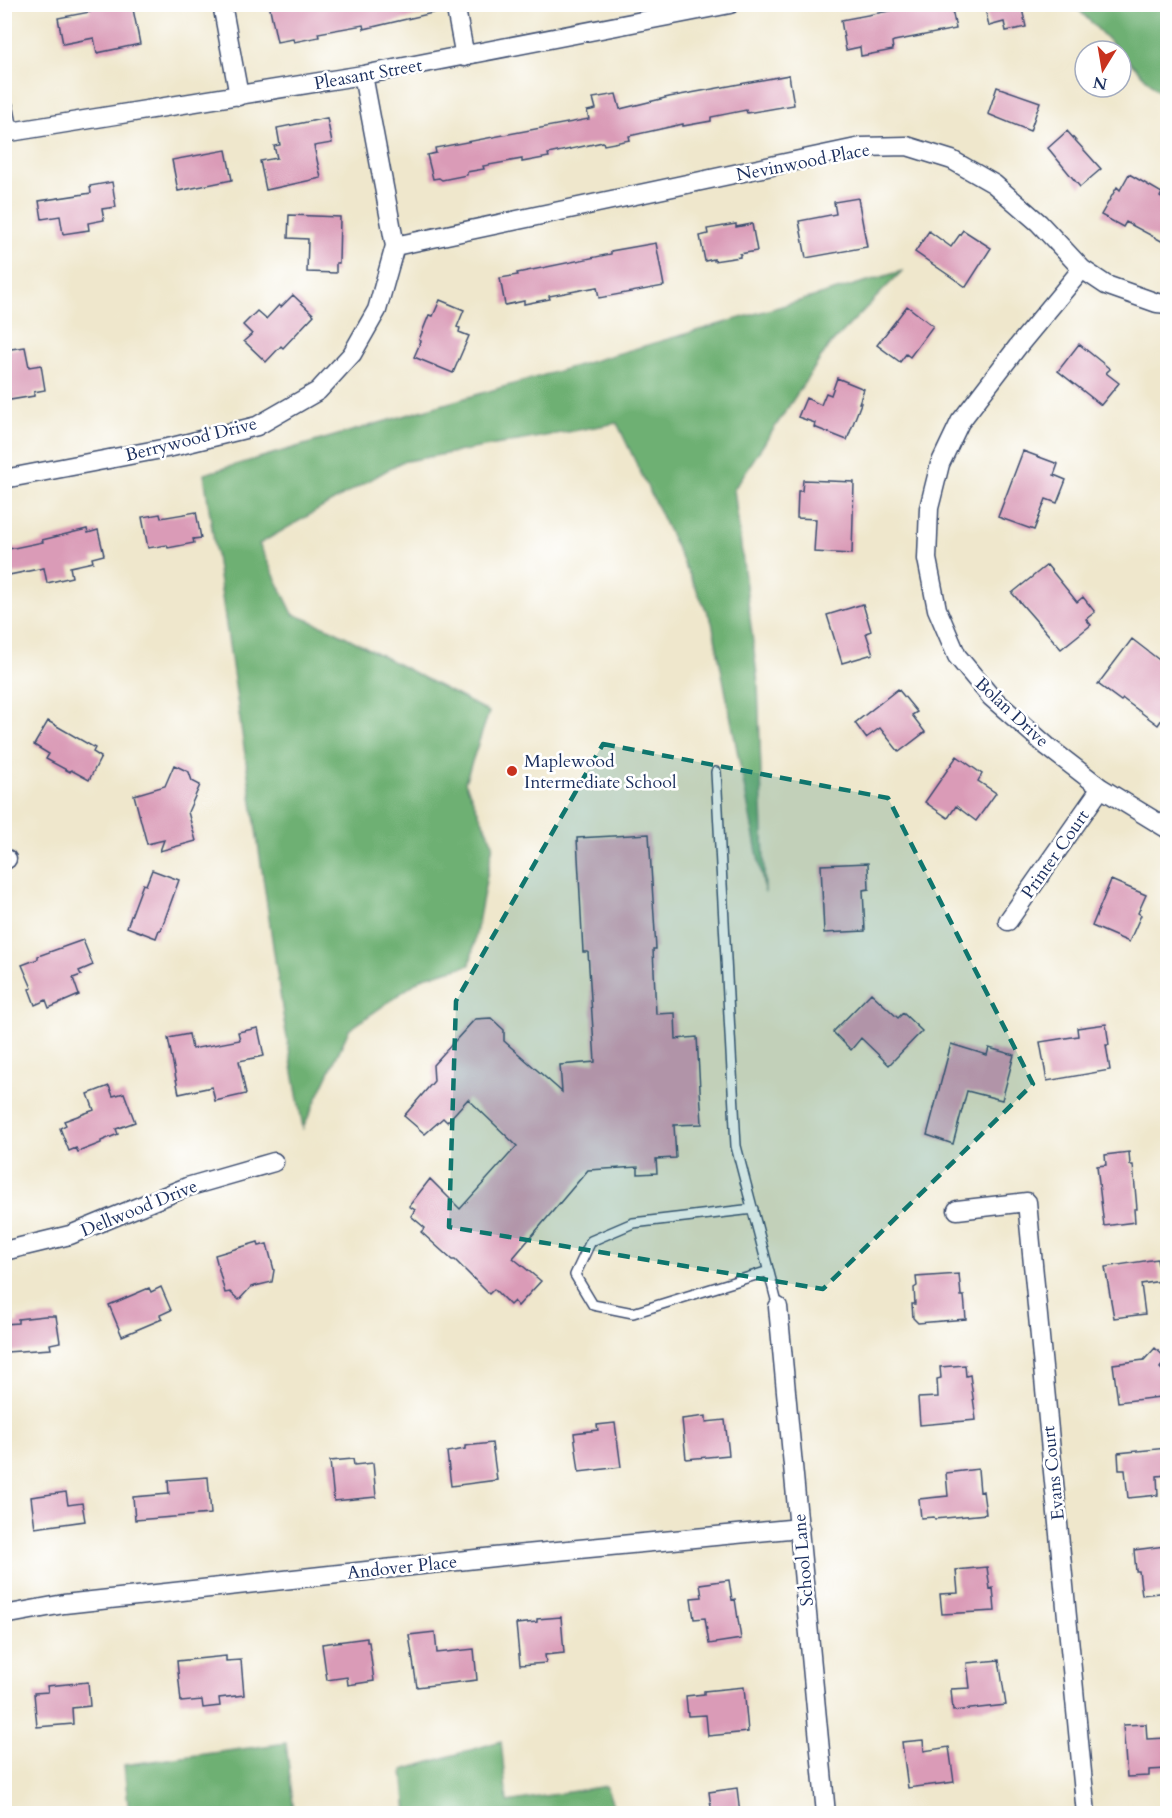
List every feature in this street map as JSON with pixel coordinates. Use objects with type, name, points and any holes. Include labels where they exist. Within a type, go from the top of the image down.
[{"type":"street","points":[[222,4],[239,96]]},
{"type":"street","points":[[455,4],[465,57]]},
{"type":"street","name":"Pleasant Street","points":[[7,133],[465,57],[730,4]]},
{"type":"street","name":"Berrywood Drive","points":[[4,479],[172,447],[256,426],[318,391],[352,354],[378,310],[395,246],[363,75]]},
{"type":"street","points":[[4,107],[7,133]]},
{"type":"street","name":"Nevinwood Place","points":[[395,246],[861,147],[907,146],[952,160],[994,184],[1039,223],[1082,269],[1106,285],[1157,303],[1167,304]]},
{"type":"street","name":"Bolan Drive","points":[[1082,269],[1019,345],[960,422],[940,464],[929,508],[927,559],[937,609],[957,656],[991,697],[1048,747],[1101,788],[1167,829]]},
{"type":"street","name":"Printer Court","points":[[1008,921],[1101,788]]},
{"type":"street","name":"Dellwood Drive","points":[[4,1251],[70,1235],[187,1186],[274,1162]]},
{"type":"street","name":"Evans Court","points":[[957,1210],[1027,1202],[1086,1814]]},
{"type":"street","name":"School Lane","points":[[778,1307],[826,1814]]},
{"type":"street","name":"Andover Place","points":[[4,1614],[64,1604],[483,1558],[800,1528]]},
{"type":"lane","points":[[716,772],[736,1146],[778,1307]]},
{"type":"lane","points":[[753,1209],[633,1223],[591,1241],[574,1275],[593,1305],[633,1313],[769,1271]]},
{"type":"highlighted area","points":[[603,744],[888,798],[1033,1084],[823,1289],[449,1227],[456,1001]]},
{"type":"green space","points":[[1074,5],[1167,5],[1167,100],[1133,65],[1133,39],[1107,39]]},
{"type":"green space","points":[[902,271],[828,347],[734,489],[758,683],[765,893],[712,622],[617,423],[401,462],[259,544],[293,614],[333,630],[489,712],[465,782],[493,844],[470,965],[424,977],[349,1030],[303,1128],[284,1021],[204,474]]},
{"type":"green space","points":[[501,1741],[507,1802],[606,1786],[616,1813],[407,1813],[403,1770]]},
{"type":"green space","points":[[286,1743],[294,1813],[129,1813],[124,1765]]},
{"type":"building","points":[[88,4],[132,4],[140,44],[97,53],[94,38],[63,44],[58,18],[90,12]]},
{"type":"building","points":[[269,4],[436,4],[437,12],[364,29],[363,25],[318,33],[319,37],[294,42],[293,39],[277,42]]},
{"type":"building","points":[[926,4],[951,4],[956,29],[894,41],[892,42],[893,50],[861,56],[860,47],[846,50],[841,20]]},
{"type":"building","points":[[984,4],[1021,4],[1026,27],[1006,31],[1004,22],[989,26]]},
{"type":"building","points":[[789,75],[794,105],[747,113],[746,110],[711,117],[711,121],[683,126],[683,124],[629,136],[630,140],[604,145],[603,142],[548,154],[549,157],[483,166],[484,169],[467,172],[467,175],[442,180],[433,179],[427,155],[436,153],[435,148],[589,119],[587,111],[596,109],[593,98],[616,94],[620,109],[669,97]]},
{"type":"building","points":[[997,87],[1040,102],[1030,131],[988,114]]},
{"type":"building","points":[[327,118],[332,143],[314,146],[321,178],[266,190],[260,161],[277,158],[274,146],[280,145],[277,128]]},
{"type":"building","points":[[1067,131],[1101,169],[1080,187],[1048,148]]},
{"type":"building","points":[[226,150],[232,180],[178,191],[172,160]]},
{"type":"building","points":[[1129,174],[1162,193],[1160,197],[1167,202],[1167,244],[1126,222],[1123,227],[1101,215],[1117,187],[1120,190]]},
{"type":"building","points":[[112,182],[116,207],[102,209],[104,220],[88,223],[89,230],[63,234],[60,216],[42,219],[39,201],[91,193],[90,186]]},
{"type":"building","points":[[858,198],[867,247],[806,258],[799,221],[836,214],[834,202]]},
{"type":"building","points":[[289,215],[340,217],[339,263],[336,263],[336,273],[307,272],[308,239],[288,238]]},
{"type":"building","points":[[736,224],[736,227],[752,224],[757,251],[740,254],[740,257],[705,261],[700,236],[708,234],[707,229]]},
{"type":"building","points":[[963,230],[991,248],[966,287],[915,252],[929,231],[951,247]]},
{"type":"building","points":[[656,243],[664,286],[599,298],[597,287],[549,296],[550,299],[505,305],[500,278],[611,254],[611,251]]},
{"type":"building","points":[[293,295],[314,315],[283,348],[281,346],[266,362],[244,341],[252,334],[243,325],[257,311],[266,319],[279,305],[281,307]]},
{"type":"building","points":[[440,300],[464,310],[457,327],[460,328],[459,332],[469,336],[453,373],[414,357],[429,315],[433,316]]},
{"type":"building","points":[[907,306],[933,326],[910,357],[906,354],[900,362],[877,345]]},
{"type":"building","points":[[1079,344],[1110,369],[1106,373],[1119,383],[1101,405],[1058,371]]},
{"type":"building","points":[[25,347],[29,367],[41,365],[45,390],[34,392],[34,396],[4,401],[4,350]]},
{"type":"building","points":[[837,378],[864,389],[847,440],[814,427],[815,423],[798,417],[806,398],[821,405],[826,393],[831,395]]},
{"type":"building","points":[[1023,451],[1058,464],[1054,475],[1066,480],[1057,503],[1046,499],[1034,530],[998,517]]},
{"type":"building","points":[[803,480],[854,482],[852,554],[814,552],[816,519],[797,518],[798,491],[802,491]]},
{"type":"building","points":[[196,512],[201,538],[193,539],[194,543],[168,548],[167,545],[148,548],[142,517],[160,514],[161,518]]},
{"type":"building","points":[[87,529],[88,533],[98,530],[104,555],[92,558],[93,562],[70,567],[72,577],[47,583],[44,568],[4,576],[4,550],[43,542],[42,540]]},
{"type":"building","points":[[1047,565],[1077,602],[1083,597],[1095,612],[1086,619],[1091,625],[1061,649],[1012,593]]},
{"type":"building","points":[[863,604],[871,631],[866,633],[873,654],[842,663],[827,615]]},
{"type":"building","points":[[1132,639],[1167,666],[1167,712],[1158,725],[1098,684]]},
{"type":"building","points":[[898,689],[917,712],[912,715],[925,732],[899,752],[880,728],[866,738],[855,723]]},
{"type":"building","points":[[48,721],[95,748],[93,752],[101,757],[89,780],[46,759],[49,754],[34,745]]},
{"type":"building","points":[[957,756],[982,774],[978,781],[996,793],[976,821],[956,806],[948,818],[925,802]]},
{"type":"building","points":[[174,765],[189,772],[192,781],[200,785],[188,812],[196,841],[160,851],[164,840],[147,844],[134,795],[165,786]]},
{"type":"building","name":"Maplewood Intermediate School","points":[[649,834],[656,949],[653,949],[656,1014],[675,1013],[676,1039],[697,1037],[702,1124],[674,1125],[676,1158],[656,1159],[657,1173],[638,1174],[638,1167],[588,1170],[513,1258],[541,1281],[518,1306],[514,1301],[510,1305],[494,1289],[489,1294],[455,1260],[452,1260],[421,1232],[425,1228],[411,1216],[415,1210],[409,1206],[430,1179],[460,1209],[517,1146],[468,1099],[447,1122],[443,1118],[425,1134],[404,1116],[434,1081],[433,1065],[475,1019],[491,1018],[504,1030],[504,1041],[562,1092],[560,1065],[595,1062],[588,952],[583,952],[577,838]]},
{"type":"building","points":[[868,863],[869,889],[863,890],[865,931],[824,933],[821,865]]},
{"type":"building","points":[[152,870],[179,880],[156,938],[127,927],[143,884],[146,885]]},
{"type":"building","points":[[1111,880],[1146,895],[1138,913],[1141,915],[1129,942],[1092,926]]},
{"type":"building","points":[[83,940],[93,965],[79,971],[81,975],[73,978],[79,995],[49,1008],[46,1000],[35,1005],[29,989],[32,988],[22,965],[38,959],[38,956]]},
{"type":"building","points":[[871,993],[898,1018],[903,1013],[922,1031],[889,1065],[861,1038],[851,1050],[833,1032]]},
{"type":"building","points":[[1106,1024],[1109,1045],[1106,1045],[1110,1070],[1047,1081],[1040,1042],[1078,1036],[1077,1028]]},
{"type":"building","points":[[258,1028],[264,1056],[239,1061],[246,1094],[215,1101],[212,1087],[179,1094],[168,1038],[189,1034],[192,1049],[240,1040],[238,1032]]},
{"type":"building","points":[[951,1044],[987,1055],[989,1048],[1014,1055],[1002,1100],[967,1091],[953,1144],[927,1135]]},
{"type":"building","points":[[109,1086],[113,1096],[124,1093],[135,1122],[116,1129],[118,1134],[101,1143],[78,1152],[76,1148],[69,1151],[60,1128],[66,1125],[64,1121],[94,1110],[88,1094]]},
{"type":"building","points":[[1129,1152],[1130,1165],[1133,1165],[1137,1209],[1134,1209],[1135,1222],[1104,1226],[1097,1166],[1106,1165],[1105,1155]]},
{"type":"building","points":[[258,1242],[259,1246],[267,1244],[274,1270],[272,1282],[251,1287],[239,1300],[230,1292],[225,1293],[215,1255]]},
{"type":"building","points":[[1157,1259],[1161,1281],[1141,1284],[1145,1314],[1114,1318],[1105,1267]]},
{"type":"building","points":[[959,1274],[966,1319],[918,1323],[913,1318],[912,1304],[915,1304],[916,1277]]},
{"type":"building","points":[[161,1287],[171,1310],[160,1315],[162,1319],[122,1336],[109,1305],[149,1288],[151,1292]]},
{"type":"building","points":[[56,1316],[60,1342],[50,1344],[51,1349],[6,1352],[4,1324],[18,1323],[18,1319]]},
{"type":"building","points":[[1155,1348],[1167,1359],[1160,1368],[1164,1372],[1166,1390],[1160,1397],[1118,1402],[1113,1364],[1144,1360]]},
{"type":"building","points":[[965,1365],[966,1376],[970,1375],[976,1420],[920,1425],[918,1398],[938,1397],[937,1379],[941,1378],[940,1367]]},
{"type":"building","points":[[706,1416],[706,1422],[725,1420],[729,1455],[686,1459],[682,1419]]},
{"type":"building","points":[[615,1423],[621,1467],[579,1472],[574,1433],[598,1430],[597,1425]]},
{"type":"building","points":[[492,1443],[497,1480],[451,1486],[447,1452],[465,1449],[465,1446]]},
{"type":"building","points":[[1167,1448],[1167,1475],[1157,1476],[1158,1495],[1128,1498],[1125,1470],[1119,1470],[1118,1453]]},
{"type":"building","points":[[353,1459],[354,1465],[373,1463],[376,1497],[334,1501],[330,1461]]},
{"type":"building","points":[[978,1469],[980,1492],[983,1491],[986,1514],[935,1519],[934,1517],[921,1518],[919,1499],[948,1496],[946,1473]]},
{"type":"building","points":[[208,1477],[211,1514],[135,1520],[133,1497],[169,1494],[168,1480]]},
{"type":"building","points":[[66,1492],[68,1505],[82,1503],[85,1521],[35,1528],[31,1497]]},
{"type":"building","points":[[1165,1546],[1167,1592],[1142,1595],[1134,1550]]},
{"type":"building","points":[[987,1567],[990,1589],[993,1588],[995,1611],[942,1614],[940,1594],[958,1593],[956,1570]]},
{"type":"building","points":[[729,1580],[732,1600],[735,1599],[741,1639],[709,1644],[705,1618],[694,1619],[691,1598],[702,1597],[700,1584]]},
{"type":"building","points":[[561,1617],[564,1653],[545,1655],[546,1663],[520,1665],[516,1624]]},
{"type":"building","points":[[435,1632],[437,1653],[474,1649],[477,1680],[417,1687],[409,1635]]},
{"type":"building","points":[[367,1638],[374,1681],[348,1685],[347,1677],[327,1680],[322,1644]]},
{"type":"building","points":[[226,1656],[226,1661],[241,1660],[244,1695],[219,1698],[220,1706],[203,1708],[202,1700],[181,1702],[177,1661]]},
{"type":"building","points":[[999,1660],[1006,1705],[953,1711],[951,1689],[970,1688],[967,1663]]},
{"type":"building","points":[[88,1682],[90,1706],[72,1708],[73,1724],[37,1727],[34,1693],[48,1692],[47,1686]]},
{"type":"building","points":[[744,1687],[748,1732],[708,1736],[706,1715],[688,1716],[686,1696],[704,1694],[704,1691]]},
{"type":"building","points":[[1146,1724],[1147,1739],[1167,1738],[1167,1769],[1149,1770],[1149,1776],[1127,1777],[1123,1725]]},
{"type":"building","points":[[923,1740],[924,1751],[949,1747],[954,1782],[908,1788],[902,1742]]},
{"type":"building","points":[[737,1788],[740,1814],[712,1814],[709,1792]]},
{"type":"place","name":"Maplewood Intermediate School","points":[[512,771]]}]
